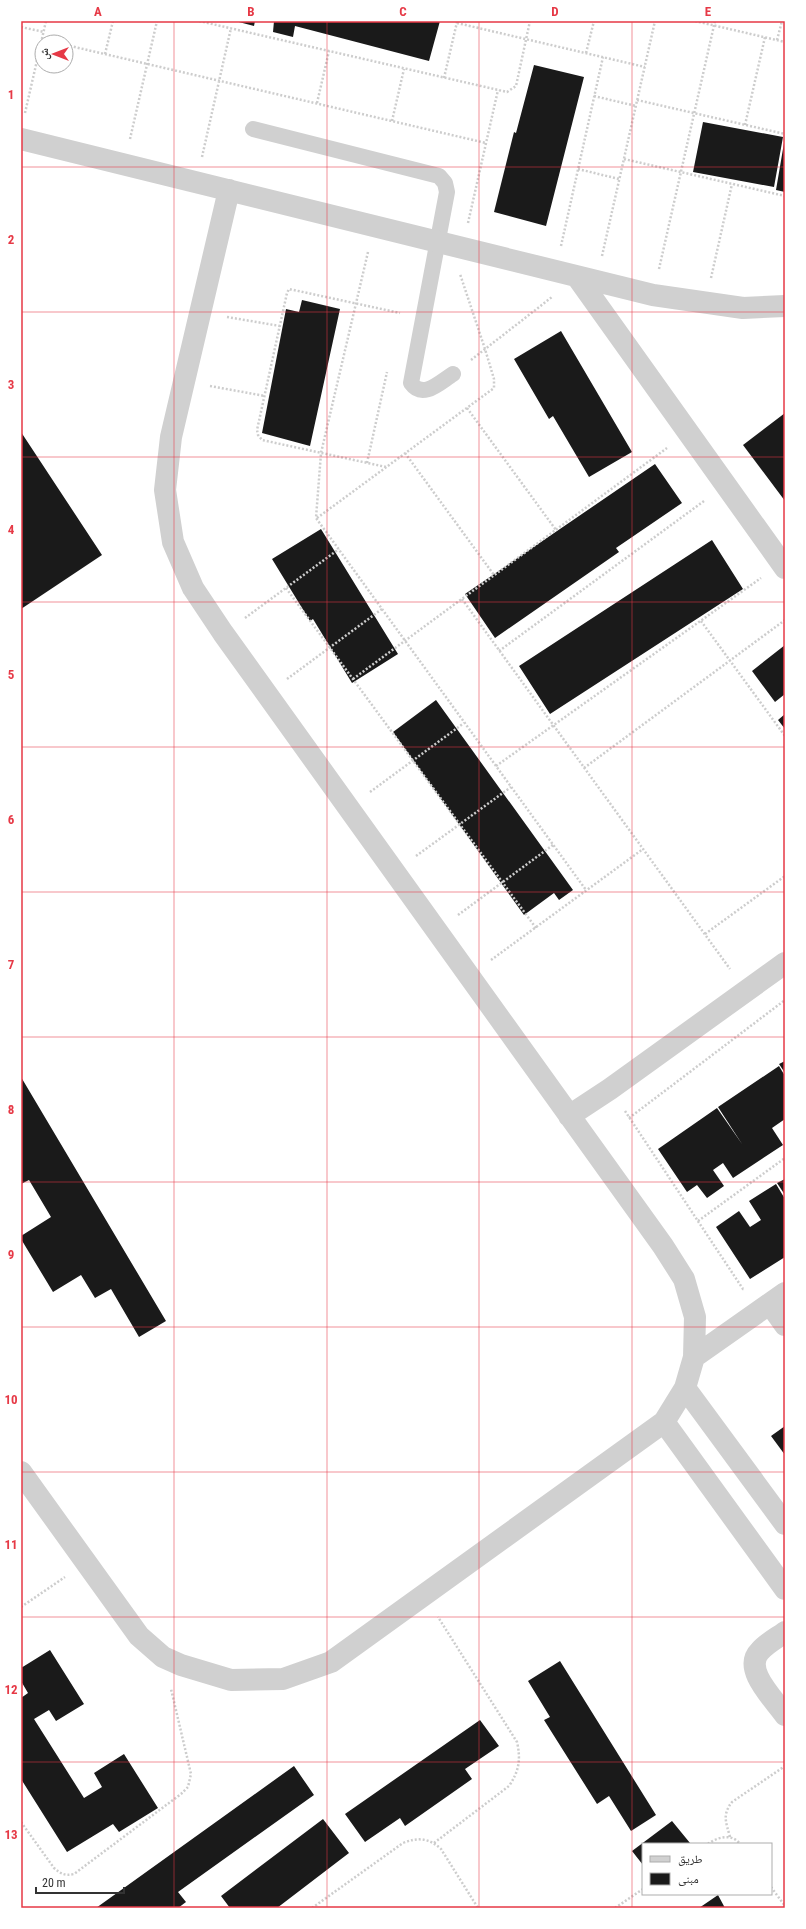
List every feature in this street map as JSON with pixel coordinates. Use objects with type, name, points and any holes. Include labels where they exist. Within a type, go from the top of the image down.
[{"type":"street","points":[[21,139],[587,280],[653,295],[705,304],[743,308],[785,306]]},
{"type":"street","points":[[21,1472],[139,1636],[163,1656],[181,1665],[231,1680],[282,1679],[331,1662],[664,1422],[685,1388],[694,1357],[695,1317],[684,1279],[663,1246],[223,634],[193,588],[173,542],[165,490],[171,437],[229,190]]},
{"type":"street","points":[[587,280],[688,433],[783,566]]},
{"type":"street","points":[[569,1116],[610,1089],[785,963]]},
{"type":"street","points":[[694,1357],[777,1298],[785,1325]]},
{"type":"street","points":[[685,1388],[785,1524]]},
{"type":"street","points":[[664,1422],[785,1589]]},
{"type":"street","points":[[785,1632],[759,1651],[754,1663],[756,1676],[785,1715]]},
{"type":"lane","points":[[253,129],[439,176],[445,183],[447,192],[436,242],[411,383],[414,388],[420,391],[427,391],[453,374]]},
{"type":"path","points":[[21,27],[44,32],[46,21]]},
{"type":"path","points":[[105,54],[113,21]]},
{"type":"path","points":[[124,165],[157,21]]},
{"type":"path","points":[[199,21],[507,92],[516,86],[530,21]]},
{"type":"path","points":[[586,53],[594,21]]},
{"type":"path","points":[[453,374],[587,280],[619,179],[655,21]]},
{"type":"path","points":[[695,21],[785,42]]},
{"type":"path","points":[[653,295],[715,21]]},
{"type":"path","points":[[778,40],[782,21]]},
{"type":"path","points":[[444,78],[457,22],[645,67]]},
{"type":"path","points":[[196,182],[231,28]]},
{"type":"path","points":[[745,125],[765,37]]},
{"type":"path","points":[[74,47],[486,142]]},
{"type":"path","points":[[317,103],[329,51]]},
{"type":"path","points":[[555,272],[603,57]]},
{"type":"path","points":[[392,121],[404,69]]},
{"type":"path","points":[[24,116],[34,73]]},
{"type":"path","points":[[462,249],[498,90]]},
{"type":"path","points":[[594,96],[636,106]]},
{"type":"path","points":[[637,100],[785,134]]},
{"type":"path","points":[[624,159],[785,196]]},
{"type":"path","points":[[578,169],[619,179]]},
{"type":"path","points":[[705,304],[732,184]]},
{"type":"path","points":[[373,226],[321,453],[316,518],[586,890]]},
{"type":"path","points":[[386,467],[262,440],[258,436],[257,430],[289,289],[400,313]]},
{"type":"path","points":[[200,312],[280,326]]},
{"type":"path","points":[[184,382],[265,396]]},
{"type":"path","points":[[467,408],[556,530]]},
{"type":"path","points":[[353,679],[688,433]]},
{"type":"path","points":[[405,453],[494,575]]},
{"type":"path","points":[[500,651],[725,485]]},
{"type":"path","points":[[223,634],[339,549]]},
{"type":"path","points":[[496,766],[701,621],[783,566]]},
{"type":"path","points":[[286,588],[536,928]]},
{"type":"path","points":[[462,599],[746,991]]},
{"type":"path","points":[[267,694],[382,609]]},
{"type":"path","points":[[584,768],[785,620]]},
{"type":"path","points":[[701,621],[785,736]]},
{"type":"path","points":[[349,808],[464,723]]},
{"type":"path","points":[[394,872],[511,786]]},
{"type":"path","points":[[437,931],[553,845]]},
{"type":"path","points":[[470,976],[643,849]]},
{"type":"path","points":[[705,934],[785,876]]},
{"type":"path","points":[[629,1118],[785,1000]]},
{"type":"path","points":[[610,1089],[743,1288],[749,1289]]},
{"type":"path","points":[[698,1221],[785,1158]]},
{"type":"path","points":[[21,1607],[86,1562]]},
{"type":"path","points":[[424,1595],[517,1742],[520,1754],[520,1765],[516,1776],[509,1786],[434,1843]]},
{"type":"path","points":[[21,1822],[59,1873],[67,1875],[74,1874],[181,1794],[188,1787],[191,1774],[190,1768],[163,1656]]},
{"type":"path","points":[[730,1837],[725,1820],[726,1810],[732,1802],[785,1766]]},
{"type":"path","points":[[710,1843],[720,1837],[730,1837],[739,1843]]},
{"type":"path","points":[[312,1908],[403,1843],[419,1838],[434,1843],[441,1849],[478,1908]]},
{"type":"path","points":[[772,1888],[785,1906]]},
{"type":"path","points":[[615,1908],[642,1889]]},
{"type":"building","points":[[235,21],[255,21],[254,26]]},
{"type":"building","points":[[274,21],[440,21],[429,61],[295,26],[293,37],[273,32]]},
{"type":"building","points":[[534,65],[584,77],[546,226],[494,212],[514,132],[516,133]]},
{"type":"building","points":[[703,122],[783,137],[774,187],[693,172]]},
{"type":"building","points":[[785,143],[785,192],[776,190]]},
{"type":"building","points":[[302,300],[340,309],[310,446],[262,433],[286,309],[299,312]]},
{"type":"building","points":[[561,331],[632,452],[589,477],[553,416],[549,419],[514,359]]},
{"type":"building","points":[[785,413],[785,501],[743,445]]},
{"type":"building","points":[[21,432],[102,555],[21,609]]},
{"type":"building","points":[[655,464],[682,503],[616,548],[619,552],[495,638],[465,594]]},
{"type":"building","points":[[321,529],[398,654],[352,683],[313,619],[310,621],[272,559]]},
{"type":"building","points":[[712,540],[743,589],[550,714],[519,666]]},
{"type":"building","points":[[785,645],[785,694],[775,702],[752,671]]},
{"type":"building","points":[[436,700],[573,890],[559,900],[554,893],[524,915],[393,732]]},
{"type":"building","points":[[785,714],[785,729],[778,720]]},
{"type":"building","points":[[785,1061],[785,1073],[779,1064]]},
{"type":"building","points":[[779,1066],[785,1076],[785,1119],[772,1128],[783,1145],[733,1178],[723,1163],[713,1170],[724,1186],[707,1198],[697,1185],[687,1192],[658,1149],[717,1108],[742,1144],[718,1107]]},
{"type":"building","points":[[21,1077],[166,1321],[139,1337],[111,1289],[95,1298],[81,1275],[53,1292],[21,1239],[21,1236],[51,1217],[29,1180],[21,1184]]},
{"type":"building","points":[[785,1179],[785,1195],[777,1183]]},
{"type":"building","points":[[776,1184],[785,1199],[785,1257],[750,1279],[716,1227],[739,1211],[750,1227],[761,1220],[749,1201]]},
{"type":"building","points":[[785,1426],[785,1455],[771,1436]]},
{"type":"building","points":[[50,1650],[84,1704],[56,1721],[49,1710],[34,1719],[84,1798],[102,1787],[94,1773],[124,1754],[158,1808],[119,1832],[113,1824],[67,1852],[21,1779],[21,1698],[28,1693],[21,1681],[21,1668]]},
{"type":"building","points":[[560,1661],[656,1815],[631,1831],[609,1796],[597,1804],[544,1720],[550,1717],[528,1681]]},
{"type":"building","points":[[480,1720],[499,1746],[465,1769],[472,1779],[405,1826],[400,1818],[365,1842],[345,1814]]},
{"type":"building","points":[[294,1766],[314,1795],[178,1892],[186,1902],[178,1908],[96,1908]]},
{"type":"building","points":[[323,1819],[349,1853],[277,1908],[230,1908],[221,1896]]},
{"type":"building","points":[[672,1821],[690,1843],[643,1843]]},
{"type":"building","points":[[642,1844],[642,1864],[632,1851]]},
{"type":"building","points":[[718,1895],[725,1908],[699,1908]]}]
